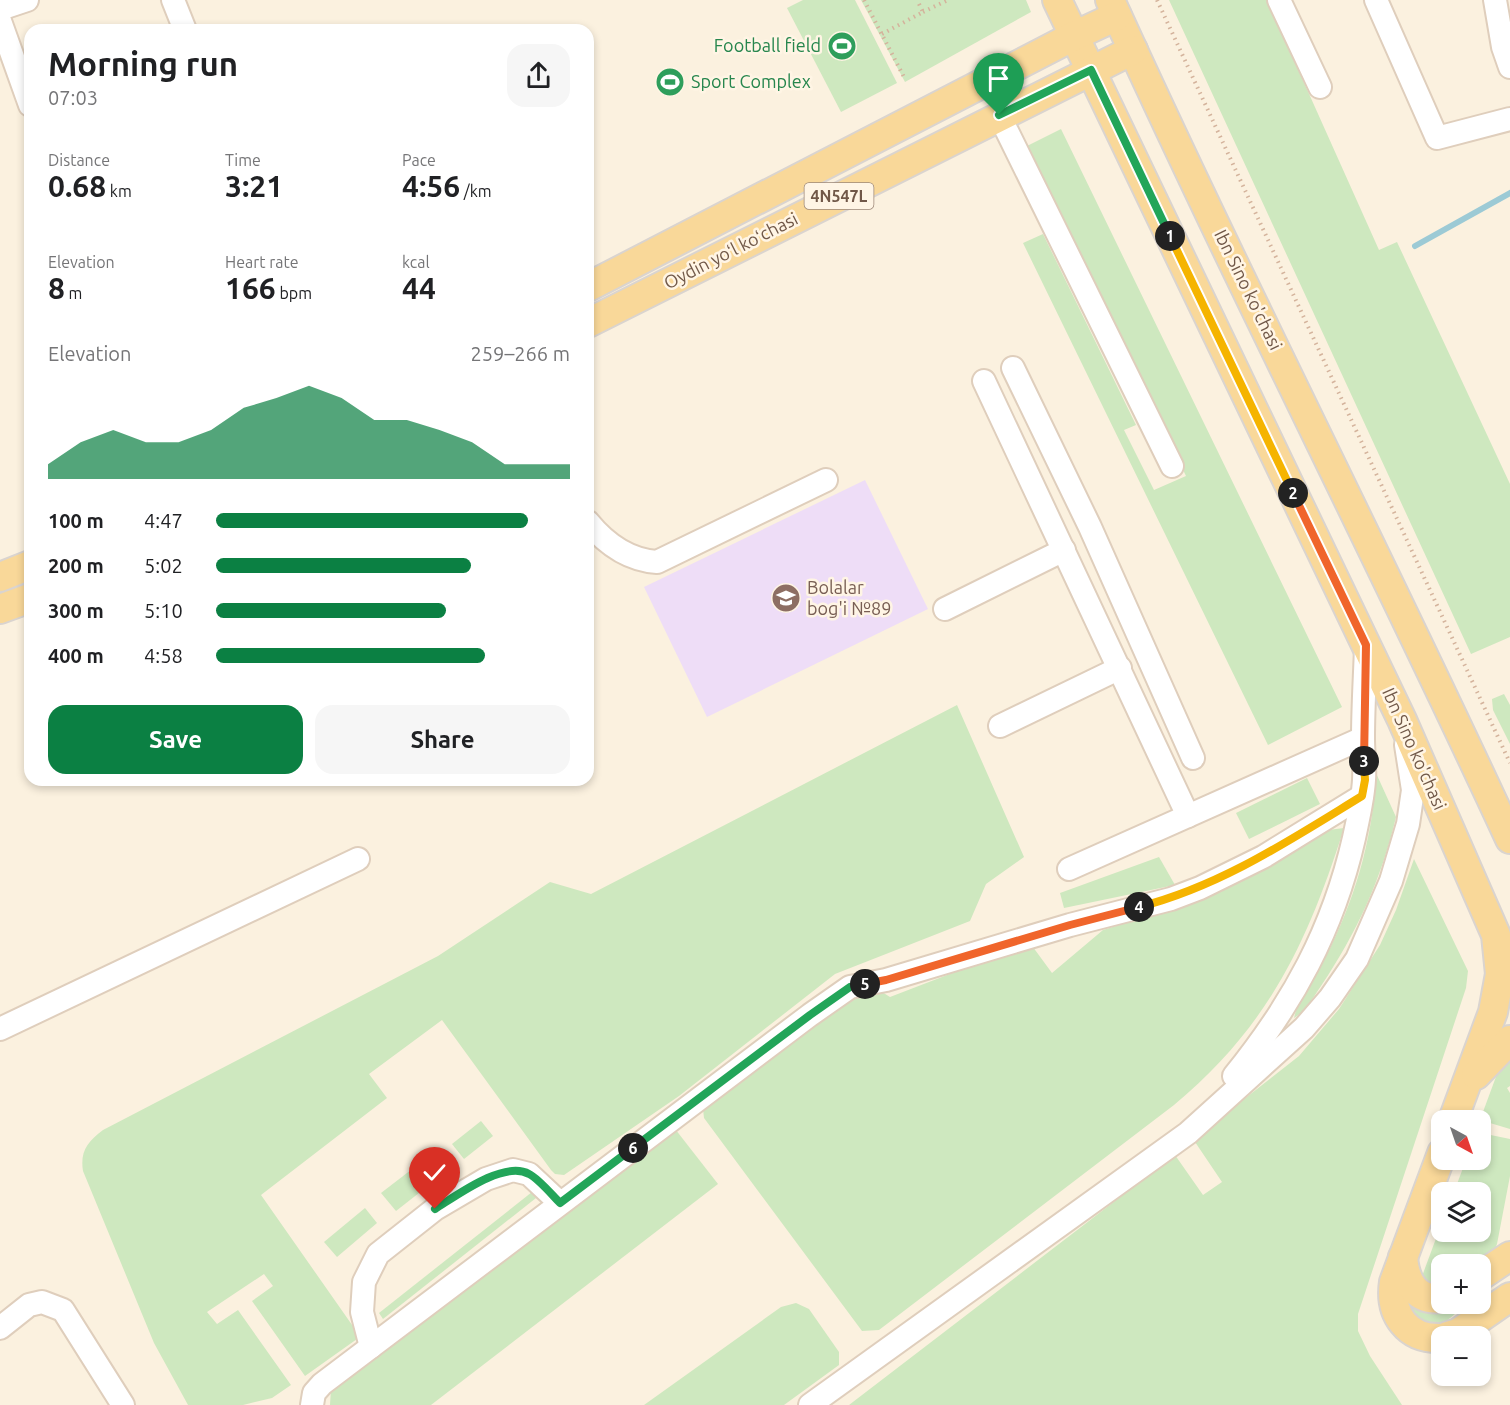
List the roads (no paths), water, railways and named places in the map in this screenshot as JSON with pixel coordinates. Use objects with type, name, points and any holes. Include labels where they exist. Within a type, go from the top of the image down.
[{"type":"main road","name":"Ibn Sino ko'chasi","points":[[1057,0],[1402,720],[1497,935],[1500,974],[1498,993],[1457,1110]]},
{"type":"main road","name":"Ibn Sino ko'chasi","points":[[1114,8],[1442,691],[1510,839]]},
{"type":"main road","name":"Oydin yoʻl koʻchasi","points":[[594,284],[1074,36],[1114,8]]},
{"type":"main road","name":"Oydin yoʻl koʻchasi","points":[[594,320],[999,115],[1133,50]]},
{"type":"main road","points":[[0,577],[24,567]]},
{"type":"main road","points":[[0,609],[24,600]]},
{"type":"main road","points":[[1467,1085],[1510,1040]]},
{"type":"main road","points":[[1431,1337],[1419,1335],[1405,1327],[1397,1315],[1393,1288],[1436,1170]]},
{"type":"main road","points":[[1491,1269],[1510,1256]]},
{"type":"main road","points":[[1403,1257],[1408,1279],[1418,1293],[1431,1298]]},
{"type":"main road","points":[[1468,1326],[1510,1297]]},
{"type":"street","points":[[0,9],[27,0]]},
{"type":"street","points":[[173,0],[183,24]]},
{"type":"street","points":[[1279,0],[1320,87]]},
{"type":"street","points":[[1376,0],[1437,138],[1510,119]]},
{"type":"street","points":[[1496,0],[1503,47],[1510,67]]},
{"type":"street","points":[[0,21],[24,88]]},
{"type":"street","points":[[999,115],[1172,466]]},
{"type":"street","points":[[1013,368],[1090,527],[1193,758]]},
{"type":"street","points":[[984,381],[1188,816]]},
{"type":"street","points":[[594,530],[618,550],[643,561],[657,562],[826,480]]},
{"type":"street","points":[[945,609],[1090,527]]},
{"type":"street","points":[[1188,1133],[1258,1047],[1288,1003],[1313,957],[1338,899],[1351,850],[1365,780],[1363,738],[1366,645]]},
{"type":"street","points":[[1000,726],[1120,669]]},
{"type":"street","points":[[810,1405],[1188,1133],[1304,1028],[1330,998],[1357,959],[1391,880],[1408,824],[1413,790],[1402,720]]},
{"type":"street","points":[[1069,869],[1363,738]]},
{"type":"street","points":[[307,1403],[322,1383],[850,987],[886,980],[1070,925],[1171,899],[1263,857],[1362,796]]},
{"type":"street","points":[[0,1029],[358,859]]},
{"type":"street","points":[[371,1347],[362,1312],[364,1282],[378,1254],[435,1209],[486,1179],[513,1170],[529,1174],[560,1203]]},
{"type":"street","points":[[0,1328],[29,1305],[42,1302],[63,1310],[123,1405]]},
{"type":"waterway","points":[[1415,246],[1510,193]]},
{"type":"place","name":"Football field","points":[[842,46]]},
{"type":"place","name":"Sport Complex","points":[[670,82]]},
{"type":"place","name":"Bolalar bog'i №89","points":[[786,598]]}]
